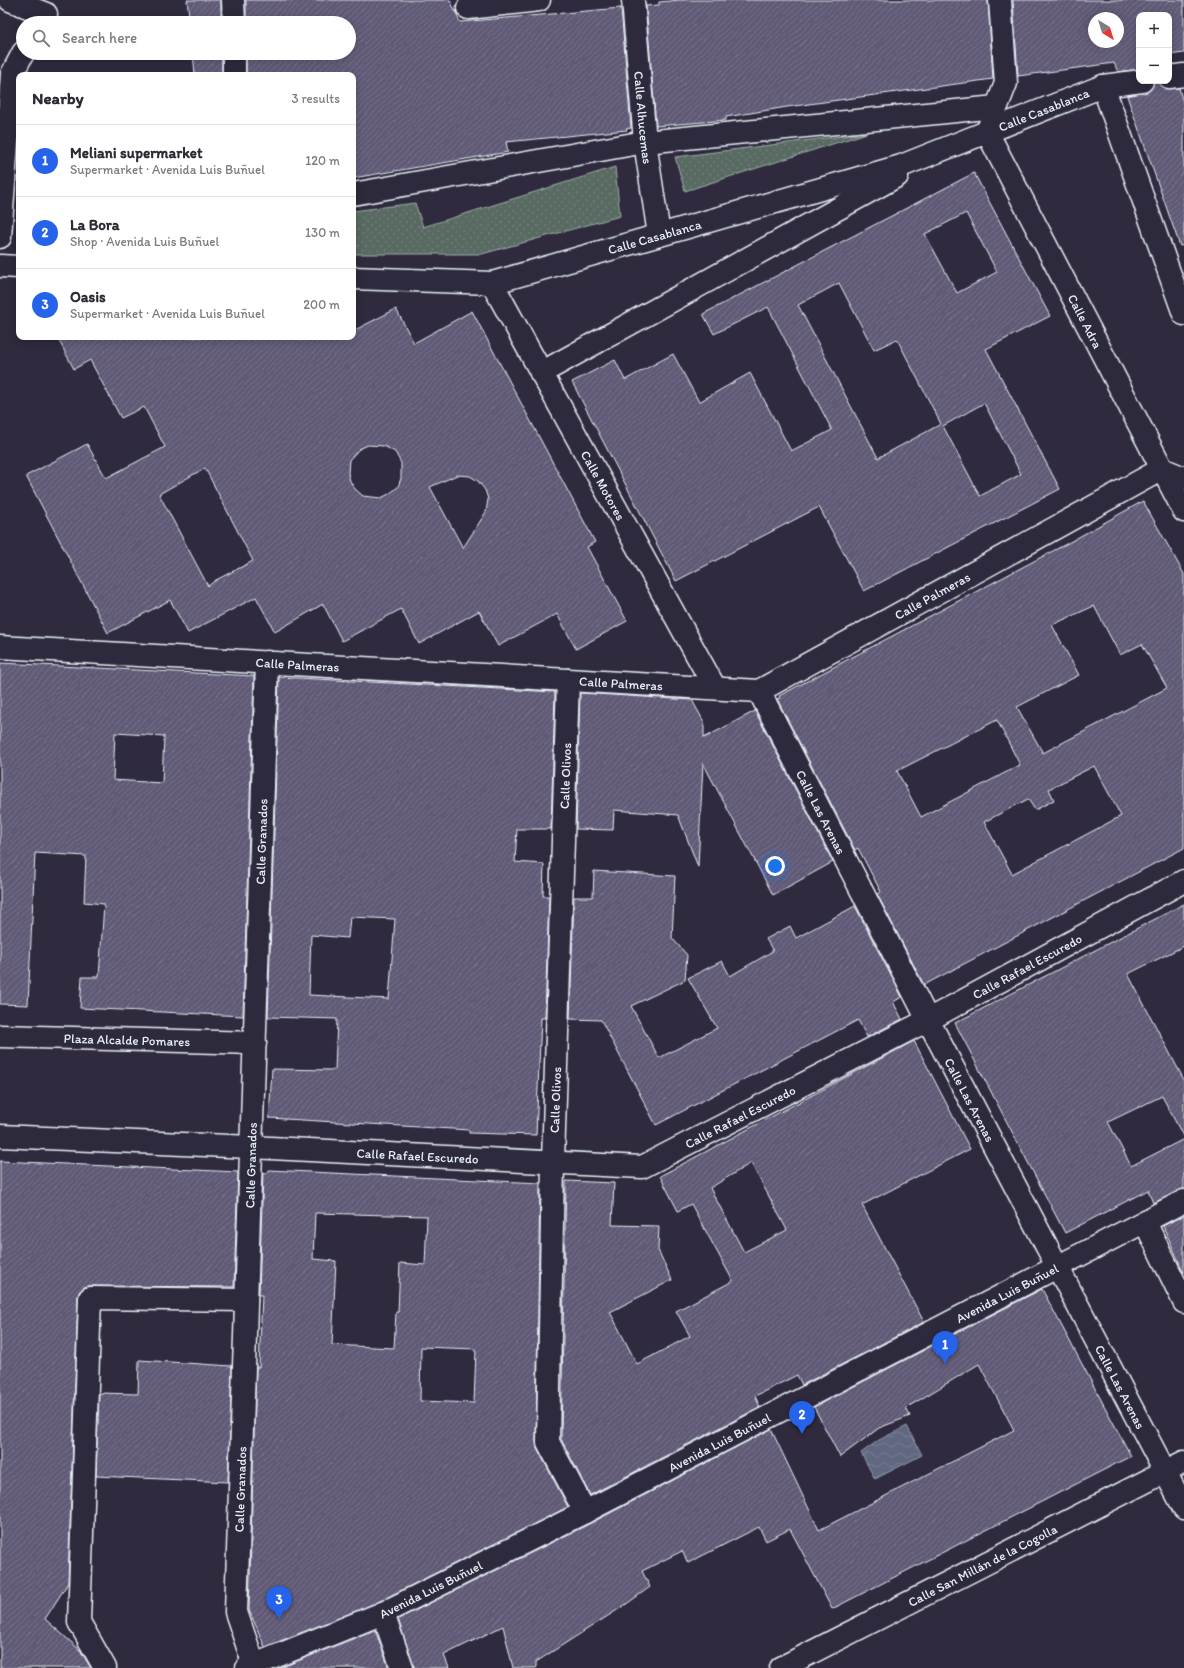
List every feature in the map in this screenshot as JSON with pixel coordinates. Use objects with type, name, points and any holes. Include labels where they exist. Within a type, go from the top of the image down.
[{"type":"street","points":[[10,0],[47,12]]},
{"type":"street","points":[[234,0],[234,16]]},
{"type":"street","points":[[467,3],[538,0]]},
{"type":"street","name":"Calle Alhucemas","points":[[633,0],[645,142],[659,235]]},
{"type":"street","points":[[987,132],[1006,83],[1000,0]]},
{"type":"street","points":[[0,237],[6,81],[19,60]]},
{"type":"street","points":[[234,60],[234,72]]},
{"type":"street","points":[[1172,77],[1184,75]]},
{"type":"street","name":"Calle Casablanca","points":[[356,278],[492,283],[901,166],[1103,86],[1136,82]]},
{"type":"street","points":[[1103,86],[1184,314]]},
{"type":"street","points":[[356,193],[645,142],[996,107]]},
{"type":"street","name":"Calle Adra","points":[[987,132],[1184,511]]},
{"type":"street","name":"Calle Casablanca","points":[[541,373],[948,147]]},
{"type":"street","points":[[0,266],[16,267]]},
{"type":"street","name":"Calle Motores","points":[[492,283],[715,688]]},
{"type":"street","points":[[1162,469],[1184,478]]},
{"type":"street","name":"Calle Palmeras","points":[[0,647],[759,690],[1162,469]]},
{"type":"street","name":"Calle Granados","points":[[252,1667],[236,1612],[267,662]]},
{"type":"street","name":"Calle Olivos","points":[[568,680],[553,1162],[548,1442],[585,1512]]},
{"type":"street","name":"Calle Las Arenas","points":[[759,690],[928,1020],[1184,1508]]},
{"type":"street","name":"Calle Rafael Escuredo","points":[[251,1147],[642,1167],[928,1020],[1184,882]]},
{"type":"street","name":"Plaza Alcalde Pomares","points":[[0,1036],[255,1043]]},
{"type":"street","points":[[0,1136],[251,1147]]},
{"type":"street","name":"Avenida Luis Buñuel","points":[[252,1667],[383,1613],[585,1512],[819,1391],[936,1328],[1058,1267],[1184,1201]]},
{"type":"street","points":[[1144,1222],[1184,1302]]},
{"type":"street","points":[[105,1668],[79,1622],[90,1298],[246,1300]]},
{"type":"street","name":"Calle San Millán de la Cogolla","points":[[781,1668],[1184,1462]]},
{"type":"street","points":[[383,1613],[402,1668]]},
{"type":"green space","points":[[867,133],[685,191],[675,157]]},
{"type":"green space","points":[[615,167],[620,216],[482,254],[356,254],[356,211],[415,203],[423,227]]},
{"type":"water","points":[[907,1426],[922,1455],[875,1479],[861,1453],[879,1440]]},
{"type":"building","points":[[187,0],[221,0],[221,16],[189,16]]},
{"type":"building","points":[[246,0],[450,0],[460,22],[621,8],[631,128],[626,129],[627,130],[506,142],[508,152],[356,177],[356,72],[246,72],[246,60],[356,60],[356,16],[246,16]]},
{"type":"building","points":[[680,0],[988,0],[993,79],[787,107],[726,117],[726,120],[656,126],[646,6],[659,5],[659,2]]},
{"type":"building","points":[[1013,0],[1184,0],[1184,53],[1172,55],[1172,12],[1136,12],[1136,69],[1118,72],[1114,63],[1018,76]]},
{"type":"building","points":[[194,60],[222,60],[222,72],[195,72]]},
{"type":"building","points":[[1153,84],[1161,84],[1165,89],[1179,88],[1184,106],[1184,245],[1180,246],[1127,96],[1149,91]]},
{"type":"building","points":[[974,173],[1050,316],[986,349],[1060,489],[864,591],[819,507],[676,581],[572,382],[615,360],[625,380],[673,354],[699,402],[750,373],[791,451],[832,430],[768,307],[714,334],[703,314]],"holes":[[[966,213],[997,272],[957,293],[925,234]],[[839,283],[874,350],[897,339],[941,424],[878,458],[798,305]],[[984,403],[1021,474],[980,496],[943,426]]]},
{"type":"building","points":[[396,309],[414,343],[472,311],[595,542],[587,547],[627,621],[576,649],[557,614],[498,646],[479,611],[419,644],[401,609],[342,641],[323,604],[275,632],[256,597],[188,633],[170,600],[108,633],[26,476],[87,444],[106,478],[165,447],[144,407],[121,418],[90,360],[74,369],[59,340],[356,340],[356,329]],"holes":[[[368,445],[384,446],[395,452],[401,463],[401,478],[398,487],[381,498],[363,496],[355,489],[350,481],[348,473],[349,460],[359,449]],[[205,468],[253,561],[216,580],[208,586],[159,494]],[[457,475],[470,476],[478,481],[485,490],[488,499],[486,512],[463,548],[430,487]]]},
{"type":"building","points":[[1143,501],[1184,574],[1184,848],[924,985],[877,894],[881,892],[858,848],[855,850],[777,699],[780,698],[779,696],[1068,543]],"holes":[[[1094,606],[1120,655],[1142,644],[1167,688],[1043,753],[1017,707],[1079,675],[1052,625]],[[997,720],[1020,765],[921,817],[897,771]],[[1094,766],[1121,816],[1012,874],[984,822],[1028,799],[1035,810],[1054,800],[1049,789]]]},
{"type":"building","points":[[0,663],[254,676],[243,1016],[80,1008],[82,977],[99,977],[104,904],[84,902],[86,856],[35,853],[28,1005],[0,1004]],"holes":[[[115,733],[164,736],[162,783],[113,780]]]},
{"type":"building","points":[[279,677],[555,692],[551,829],[517,829],[515,862],[544,864],[543,896],[549,896],[545,1018],[541,1018],[536,1135],[469,1133],[469,1130],[269,1118],[272,1069],[335,1070],[337,1019],[268,1017]],"holes":[[[350,917],[395,919],[389,999],[309,995],[311,935],[348,938]]]},
{"type":"building","points":[[580,693],[692,700],[704,722],[704,738],[755,711],[833,862],[773,895],[703,763],[698,867],[678,815],[614,810],[613,830],[576,829]]},
{"type":"building","points":[[594,871],[675,876],[672,938],[687,955],[685,980],[631,1006],[659,1058],[717,1028],[688,978],[722,961],[730,976],[773,951],[766,939],[790,926],[796,938],[855,906],[902,997],[893,1002],[902,1019],[867,1037],[858,1020],[656,1125],[601,1020],[570,1019],[574,897],[593,897]]},
{"type":"building","points":[[1184,904],[1184,946],[1128,974],[1184,1080],[1184,1138],[1162,1096],[1108,1122],[1131,1166],[1184,1139],[1184,1189],[1153,1203],[1148,1190],[1065,1233],[955,1023]]},
{"type":"building","points":[[914,1041],[970,1149],[862,1205],[924,1322],[802,1385],[797,1375],[755,1396],[760,1407],[590,1495],[561,1439],[566,1181],[614,1183],[612,1225],[659,1226],[658,1250],[672,1280],[610,1312],[637,1364],[690,1336],[676,1311],[733,1281],[691,1204],[678,1211],[660,1176]],"holes":[[[751,1163],[787,1230],[744,1252],[710,1188]]]},
{"type":"building","points":[[0,1161],[238,1172],[234,1287],[90,1286],[84,1287],[79,1292],[68,1583],[45,1619],[80,1650],[91,1668],[0,1668]]},
{"type":"building","points":[[269,1170],[540,1183],[536,1442],[537,1448],[568,1507],[378,1602],[265,1647],[249,1610],[256,1367],[259,1367],[262,1295],[259,1295],[263,1173],[268,1173]],"holes":[[[315,1213],[427,1216],[425,1265],[400,1263],[398,1312],[396,1312],[394,1348],[332,1345],[336,1261],[313,1259]],[[421,1347],[476,1349],[474,1403],[420,1401]]]},
{"type":"building","points":[[1184,1215],[1184,1273],[1163,1226]]},
{"type":"building","points":[[1042,1289],[1131,1456],[832,1609],[790,1529],[766,1541],[759,1527],[688,1563],[682,1551],[642,1571],[650,1587],[625,1605],[536,1662],[536,1668],[513,1668],[503,1626],[444,1655],[449,1668],[414,1668],[398,1619],[591,1523],[771,1429],[819,1530],[1014,1430],[979,1364],[906,1408],[910,1416],[879,1428],[840,1457],[814,1407]]},
{"type":"building","points":[[139,1360],[232,1366],[228,1482],[96,1476],[99,1393],[138,1394]]},
{"type":"building","points":[[375,1630],[389,1668],[280,1668]]},
{"type":"place","name":"Meliani supermarket","points":[[945,1364]]},
{"type":"place","name":"La Bora","points":[[802,1434]]},
{"type":"place","name":"Oasis","points":[[279,1619]]}]
